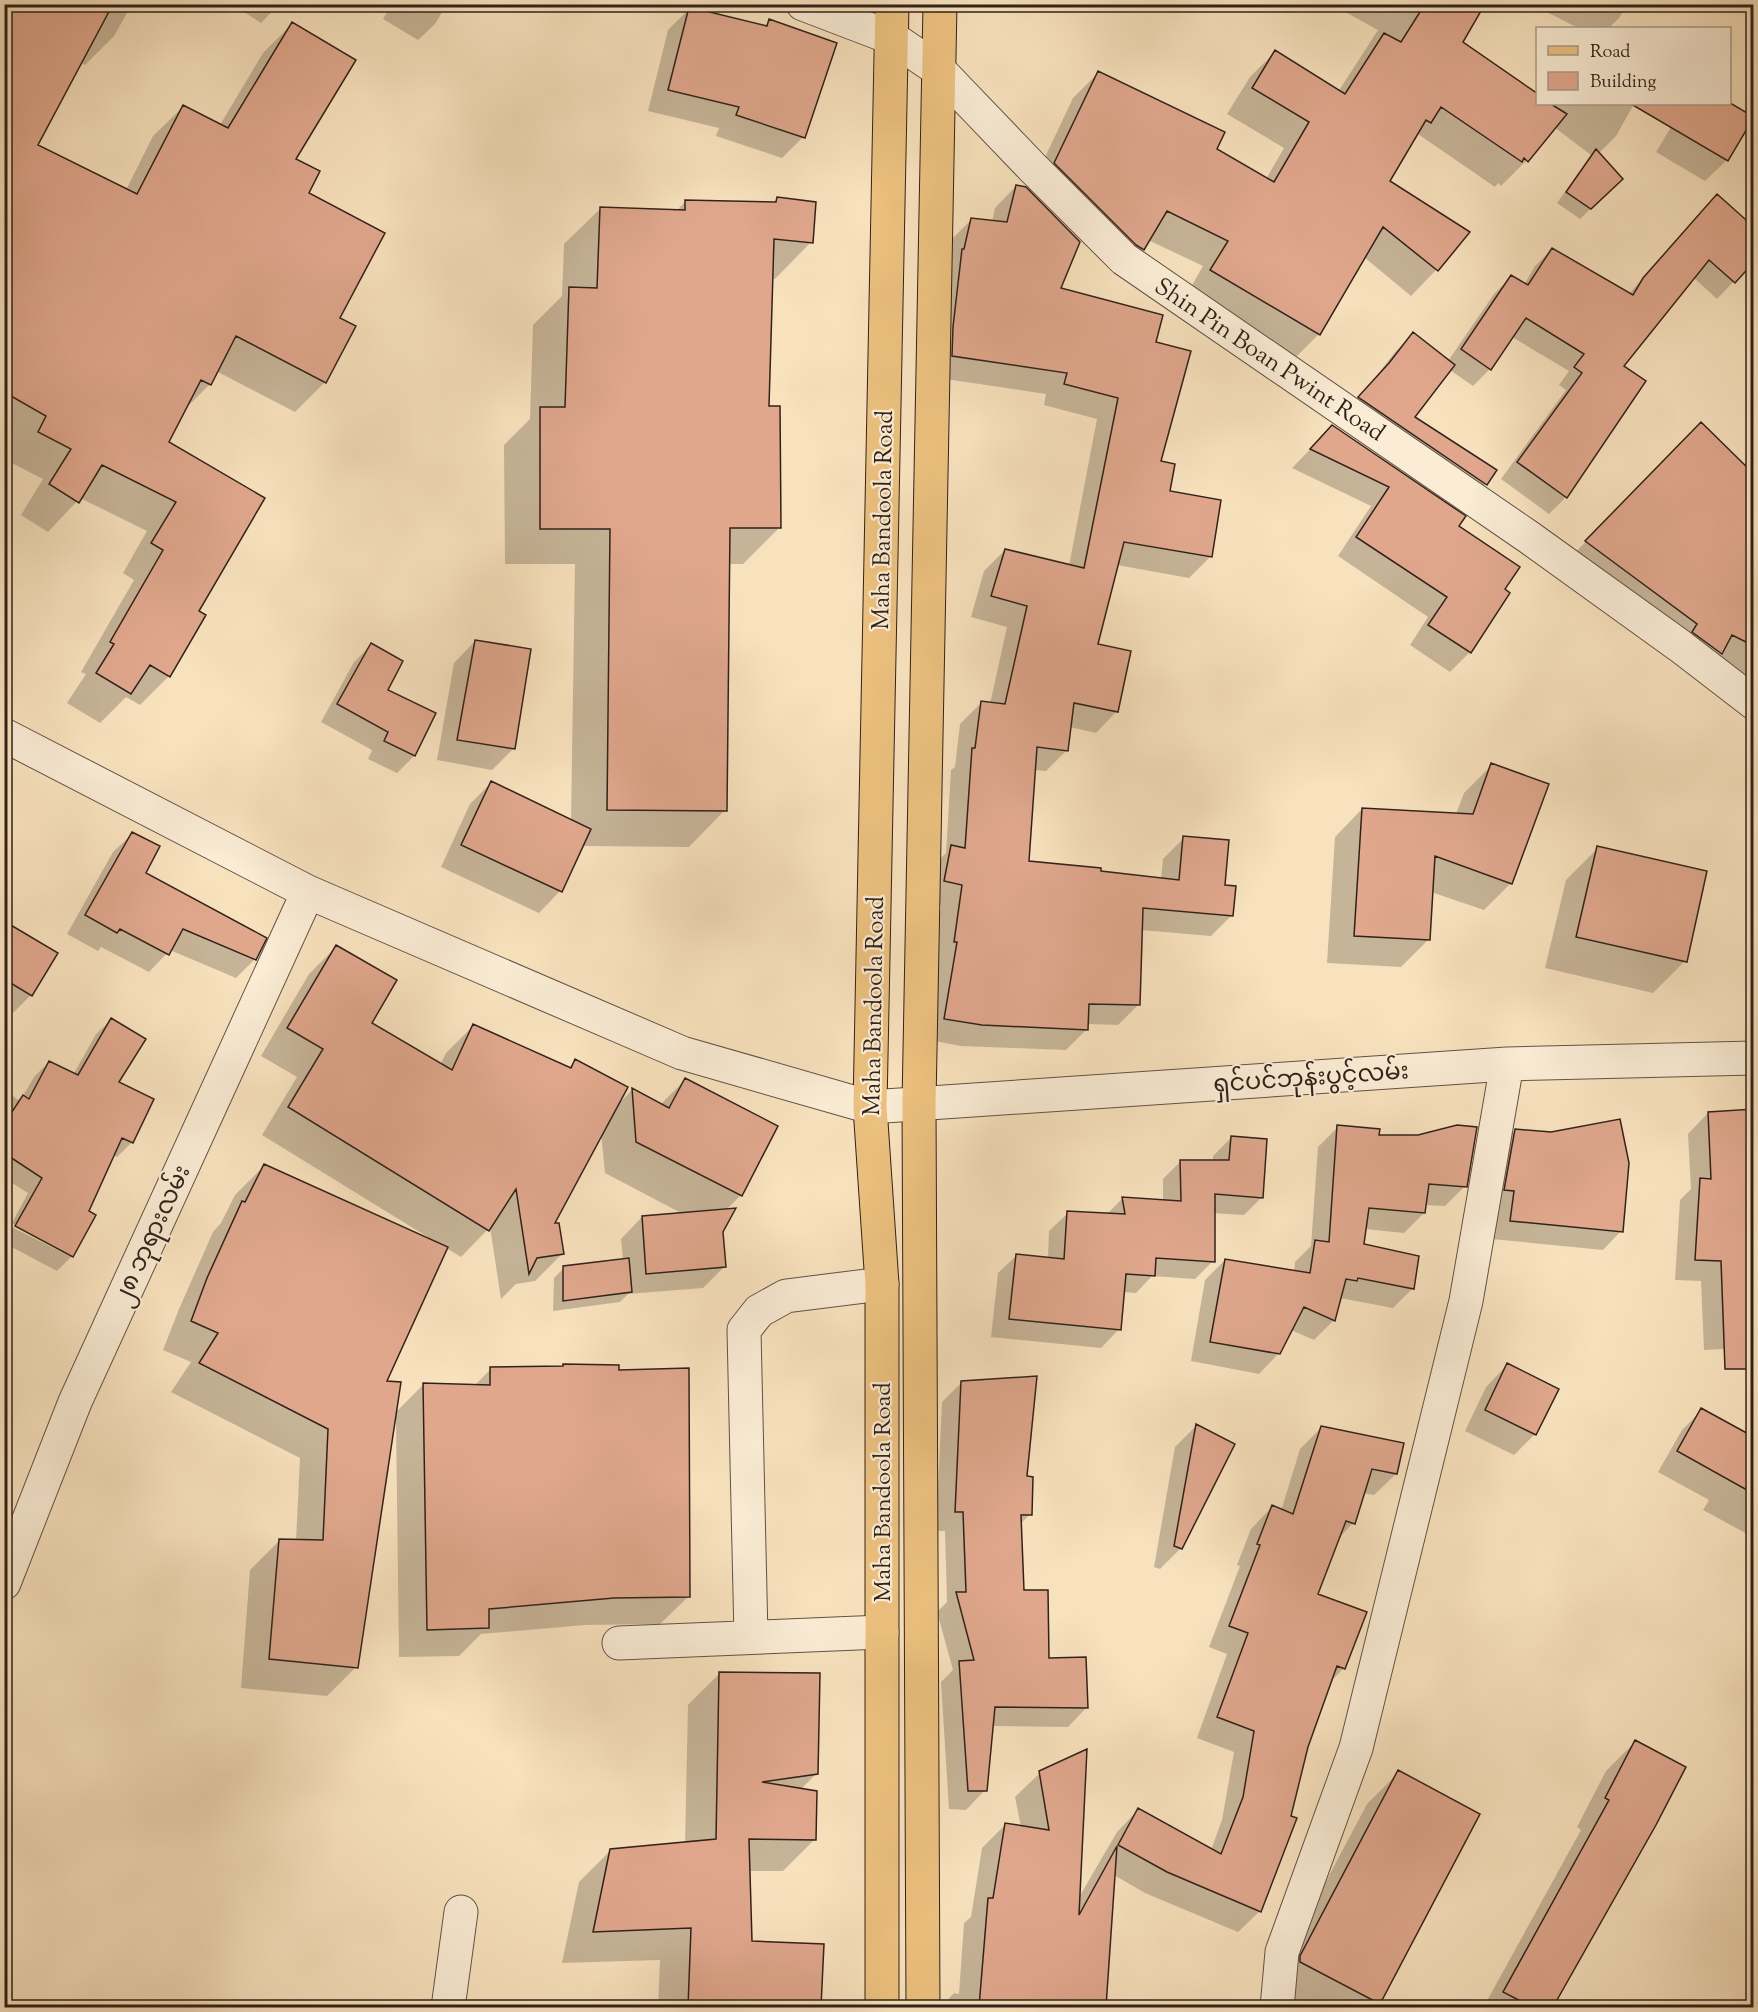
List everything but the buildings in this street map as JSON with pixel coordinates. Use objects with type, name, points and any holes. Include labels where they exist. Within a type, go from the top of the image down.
[{"type":"main road","name":"Maha Bandoola Road","points":[[882,2007],[882,1284],[870,1107],[892,4]]},
{"type":"main road","name":"Maha Bandoola Road","points":[[923,2007],[918,1103],[940,4]]},
{"type":"street","name":"Shin Pin Boan Pwint Road","points":[[803,4],[892,38],[939,70],[1124,259],[1530,538],[1754,703]]},
{"type":"street","points":[[4,735],[308,892],[682,1053],[870,1107]]},
{"type":"street","name":"၂၈ ဘုရားလမ်း","points":[[4,1583],[75,1402],[308,892]]},
{"type":"street","name":"ရှင်ပင်ဘုန်းပွင့်လမ်း","points":[[870,1107],[1507,1064],[1754,1058]]},
{"type":"street","points":[[1277,2007],[1282,1952],[1356,1748],[1466,1301],[1507,1064]]},
{"type":"street","points":[[751,1637],[744,1330],[759,1311],[786,1296],[882,1284]]},
{"type":"street","points":[[619,1643],[882,1632]]},
{"type":"street","points":[[448,2007],[461,1912]]}]
